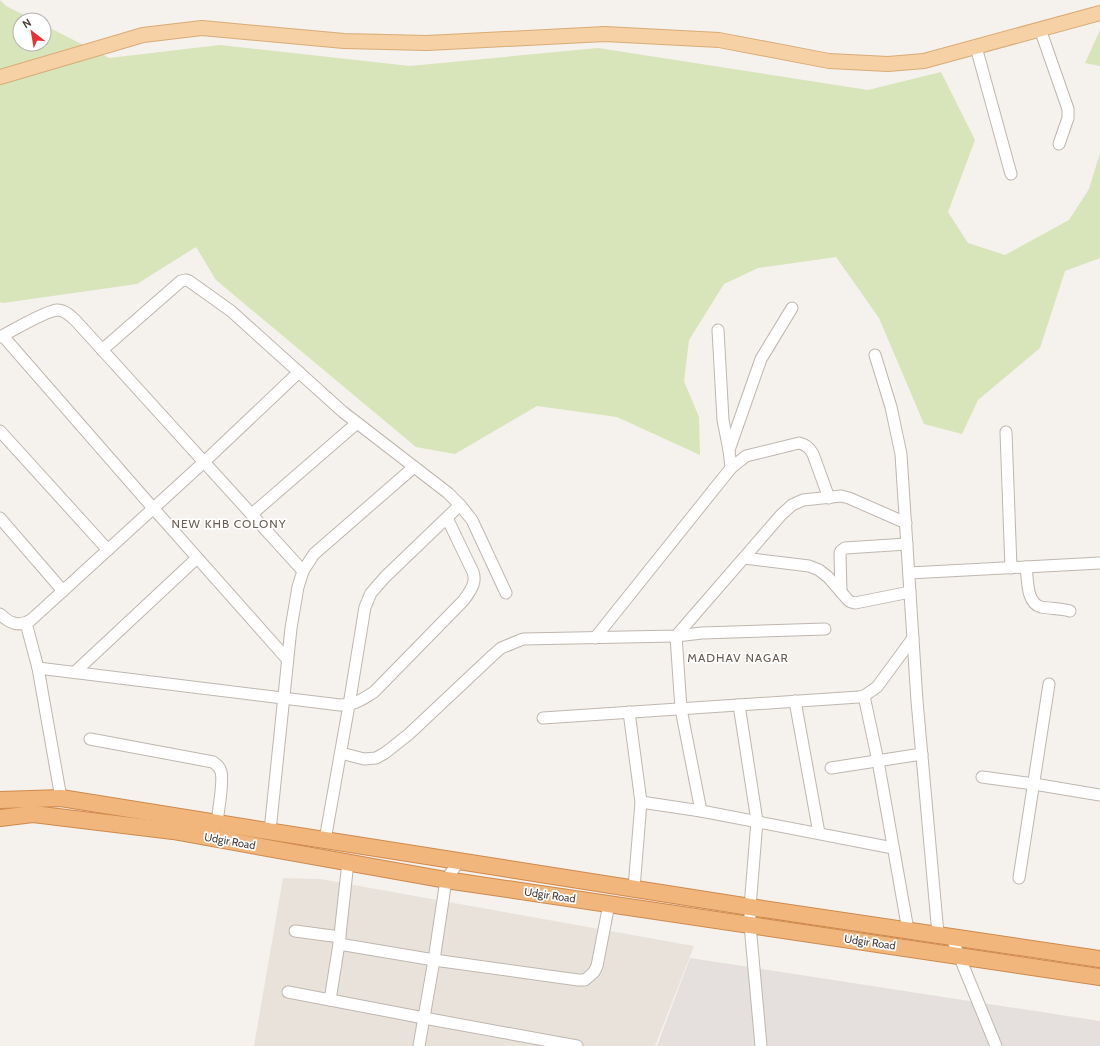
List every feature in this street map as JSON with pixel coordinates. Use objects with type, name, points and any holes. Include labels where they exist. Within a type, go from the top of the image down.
[{"type":"highway","name":"Udgir Road","points":[[0,800],[61,798],[750,907],[1100,959]]},
{"type":"highway","name":"Udgir Road","points":[[0,818],[33,814],[173,831],[446,880],[1100,977]]},
{"type":"main road","points":[[0,76],[143,35],[202,28],[344,41],[427,43],[605,34],[719,40],[828,61],[888,64],[924,61],[1100,13]]},
{"type":"street","points":[[1040,30],[1068,109],[1068,118],[1059,144]]},
{"type":"street","points":[[976,47],[1011,174]]},
{"type":"street","points":[[102,350],[181,281],[189,281],[231,311],[343,412],[448,493],[472,520],[506,593]]},
{"type":"street","points":[[729,450],[761,359],[792,308]]},
{"type":"street","points":[[287,659],[2,336],[43,315],[57,310],[67,313],[76,321],[303,571]]},
{"type":"street","points":[[718,330],[723,420],[731,468]]},
{"type":"street","points":[[875,355],[891,406],[901,454],[922,754],[944,935],[958,955],[996,1046]]},
{"type":"street","points":[[0,614],[13,623],[18,624],[26,623],[31,620],[204,462],[299,372]]},
{"type":"street","points":[[252,514],[357,423]]},
{"type":"street","points":[[0,431],[108,550]]},
{"type":"street","points":[[1006,432],[1011,568]]},
{"type":"street","points":[[595,638],[731,468],[746,456],[799,443],[805,444],[810,448],[813,454],[829,498]]},
{"type":"street","points":[[270,832],[287,659],[298,587],[303,571],[314,554],[414,467]]},
{"type":"street","points":[[701,811],[681,709],[676,636],[792,504],[803,500],[841,496],[849,498],[906,523]]},
{"type":"street","points":[[325,840],[349,705],[364,606],[371,594],[385,577],[460,505]]},
{"type":"street","points":[[0,518],[63,591]]},
{"type":"street","points":[[38,668],[340,705],[349,705],[360,701],[374,692],[464,600],[472,588],[474,582],[473,572],[447,518]]},
{"type":"street","points":[[841,592],[840,553],[842,549],[907,544]]},
{"type":"street","points":[[75,672],[197,558]]},
{"type":"street","points":[[744,558],[809,566],[819,570],[848,600],[855,603],[910,592]]},
{"type":"street","points":[[909,573],[1100,563]]},
{"type":"street","points":[[1026,567],[1030,594],[1036,604],[1070,611]]},
{"type":"street","points":[[26,623],[38,668],[61,798]]},
{"type":"street","points":[[341,753],[364,759],[376,758],[385,753],[409,734],[492,656],[502,648],[523,639],[676,636],[702,633],[825,629]]},
{"type":"street","points":[[543,718],[864,696],[877,687],[913,638]]},
{"type":"street","points":[[1019,878],[1049,684]]},
{"type":"street","points":[[864,696],[878,761],[908,930]]},
{"type":"street","points":[[795,701],[819,833]]},
{"type":"street","points":[[739,705],[757,821],[750,907],[750,925],[761,1046]]},
{"type":"street","points":[[629,712],[641,802],[634,888]]},
{"type":"street","points":[[90,739],[213,762],[221,770],[222,778],[217,823]]},
{"type":"street","points":[[831,768],[922,754]]},
{"type":"street","points":[[982,777],[1100,795]]},
{"type":"street","points":[[641,802],[757,821],[893,848]]},
{"type":"street","points":[[419,1046],[446,880],[459,861]]},
{"type":"street","points":[[330,1000],[340,941],[348,862]]},
{"type":"street","points":[[295,931],[434,960],[585,980],[594,972],[597,966],[609,904]]},
{"type":"street","points":[[288,992],[577,1046]]},
{"type":"shaded area","points":[[283,878],[320,879],[694,946],[655,1046],[254,1046]]},
{"type":"shaded area","points":[[690,958],[1100,1021],[1100,1046],[657,1046]]},
{"type":"green space","points":[[0,0],[6,6],[18,12],[12,12],[12,52],[52,52],[52,29],[109,58],[220,45],[410,66],[598,48],[868,90],[941,72],[975,140],[948,212],[968,243],[1005,255],[1069,220],[1089,189],[1100,153],[1100,258],[1065,271],[1040,348],[978,400],[962,434],[924,424],[879,318],[836,257],[758,268],[724,284],[689,340],[684,381],[699,417],[700,455],[617,417],[537,406],[455,454],[416,447],[216,280],[196,247],[137,284],[3,303],[0,302]]},
{"type":"green space","points":[[1100,30],[1100,66],[1085,63]]},
{"type":"district","name":"NEW KHB COLONY","points":[[229,524]]},
{"type":"district","name":"MADHAV NAGAR","points":[[738,658]]}]
